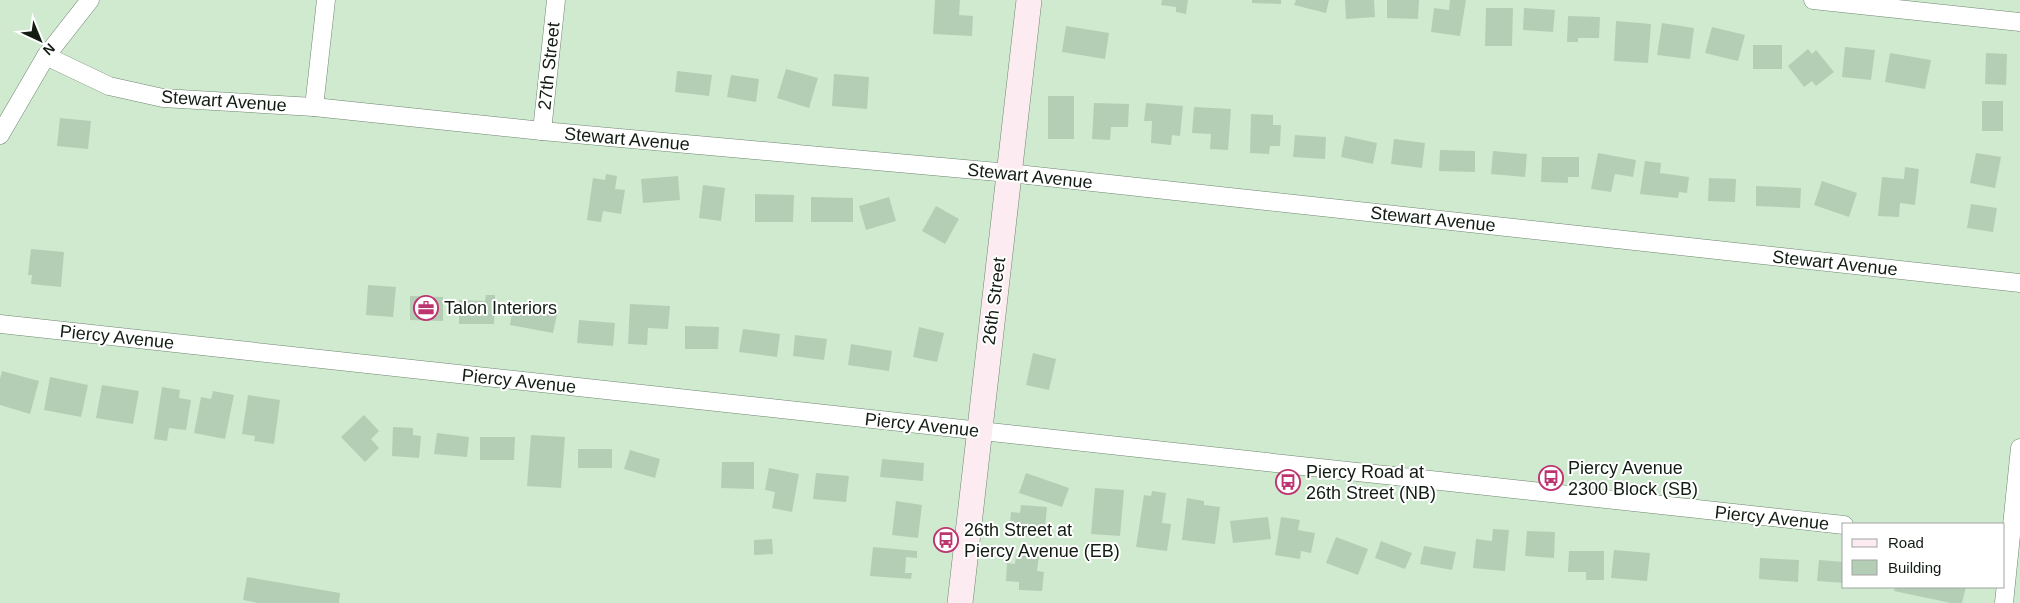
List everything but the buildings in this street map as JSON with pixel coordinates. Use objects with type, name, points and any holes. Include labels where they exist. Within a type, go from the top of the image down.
[{"type":"street","points":[[0,135],[46,56],[90,0]]},
{"type":"street","points":[[314,107],[326,0]]},
{"type":"street","name":"27th Street","points":[[542,131],[556,0]]},
{"type":"street","name":"26th Street","points":[[960,603],[1029,0]]},
{"type":"street","points":[[1812,0],[2020,22]]},
{"type":"street","name":"Stewart Avenue","points":[[46,56],[109,86],[163,98],[314,107],[542,131],[1009,173],[2020,283]]},
{"type":"street","name":"Piercy Avenue","points":[[0,324],[1842,525]]},
{"type":"street","points":[[2004,603],[2020,448]]},
{"type":"place","name":"Talon Interiors","points":[[426,308]]},
{"type":"place","name":"Piercy Avenue 2300 Block (SB)","points":[[1551,478]]},
{"type":"place","name":"Piercy Road at 26th Street (NB)","points":[[1288,482]]},
{"type":"place","name":"26th Street at Piercy Avenue (EB)","points":[[946,540]]}]
